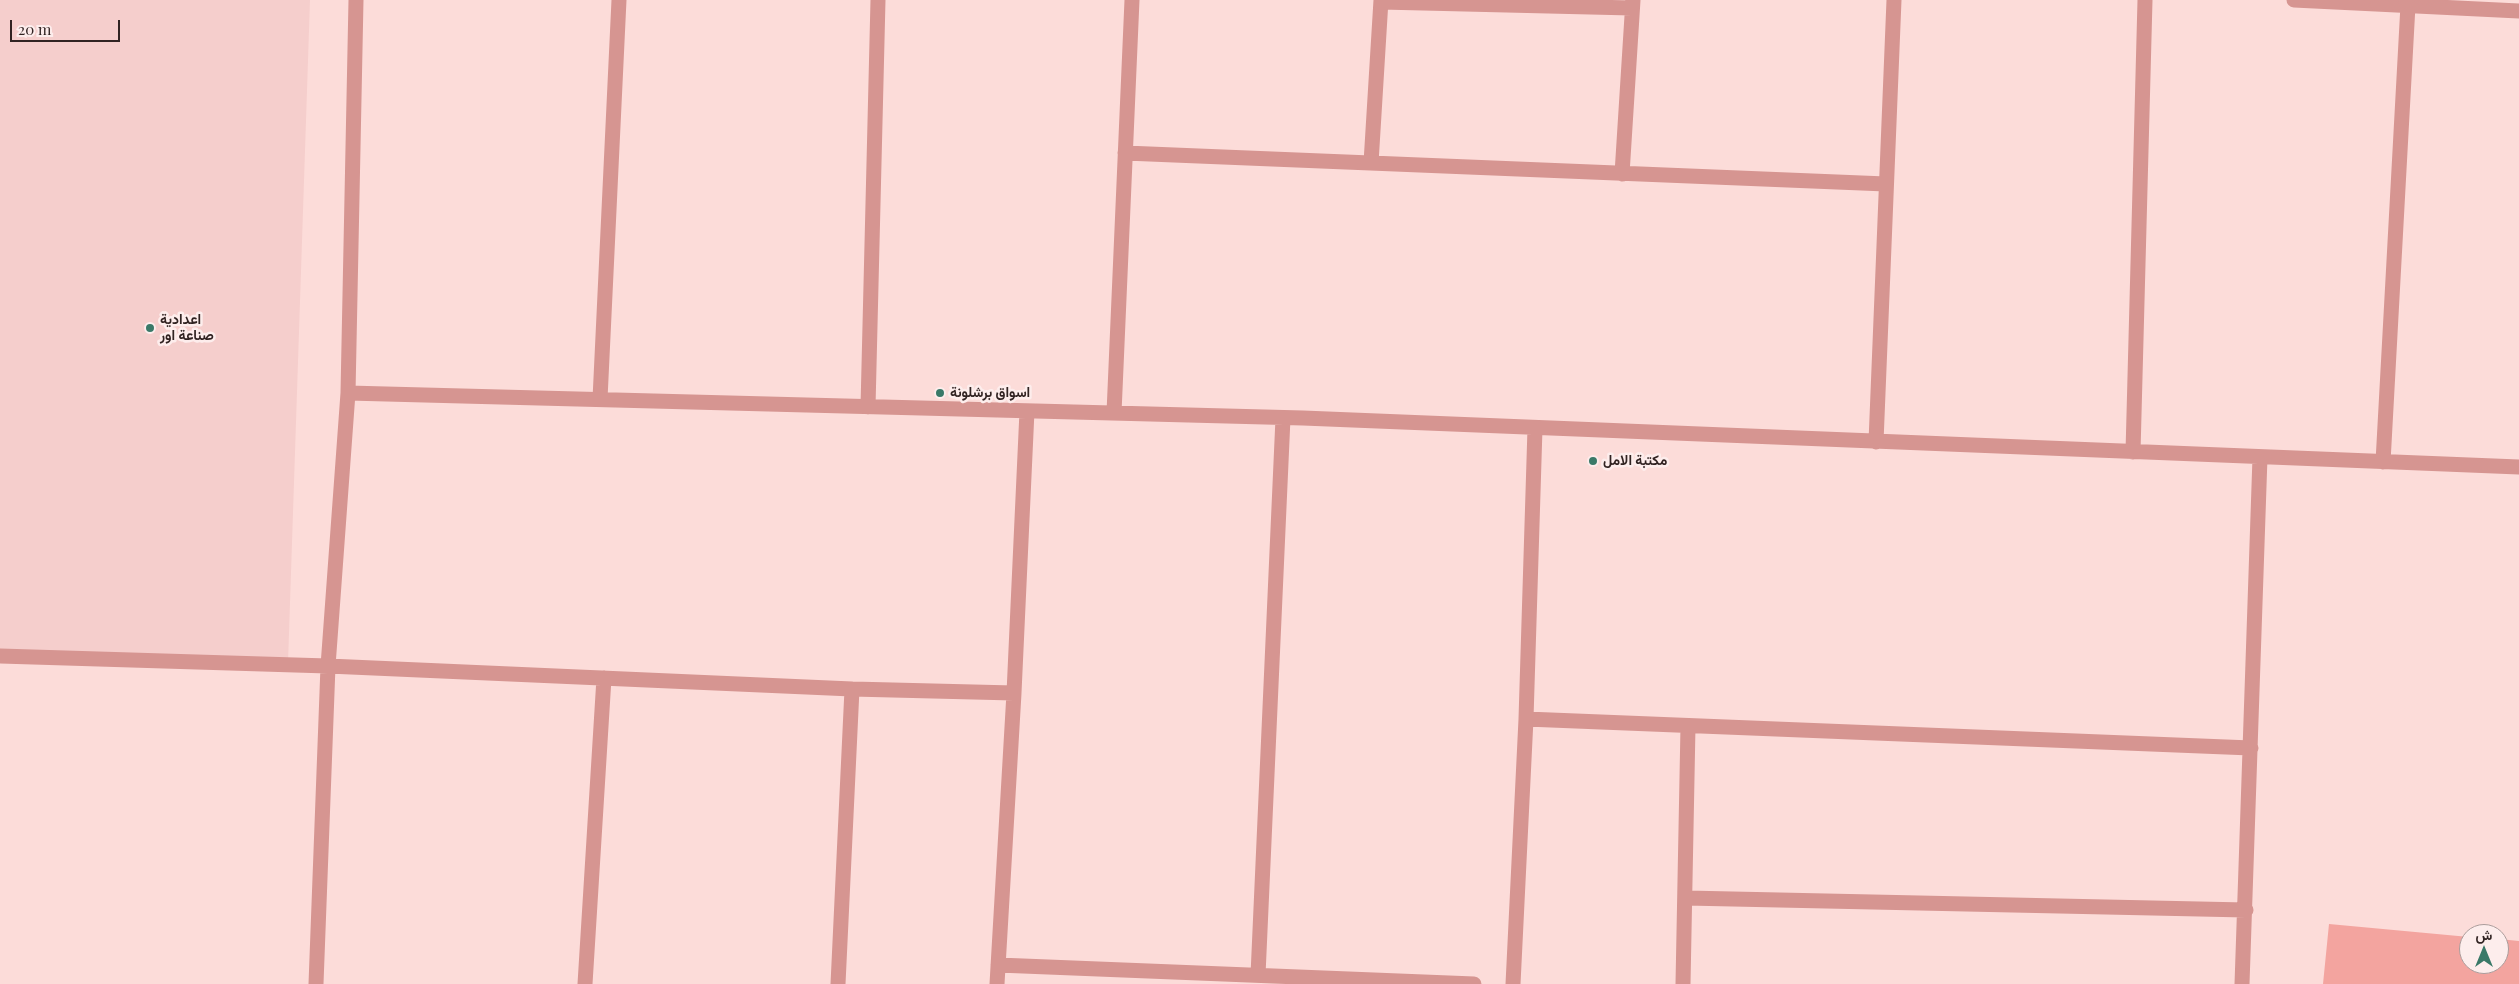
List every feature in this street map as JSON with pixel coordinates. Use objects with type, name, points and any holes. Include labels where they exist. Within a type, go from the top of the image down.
[{"type":"street","points":[[316,984],[328,666],[348,393],[356,0]]},
{"type":"street","points":[[600,399],[619,0]]},
{"type":"street","points":[[868,407],[878,0]]},
{"type":"street","points":[[1114,414],[1132,0]]},
{"type":"street","points":[[1876,442],[1894,0]]},
{"type":"street","points":[[2134,452],[2145,0]]},
{"type":"street","points":[[2294,0],[2519,11]]},
{"type":"street","points":[[1371,163],[1381,1],[1632,4],[1622,174]]},
{"type":"street","points":[[2383,462],[2408,5]]},
{"type":"street","points":[[1125,153],[1886,184]]},
{"type":"street","points":[[348,393],[1283,418],[2519,467]]},
{"type":"street","points":[[997,984],[1014,693],[1027,411]]},
{"type":"street","points":[[1258,975],[1283,418]]},
{"type":"street","points":[[1513,984],[1526,719],[1535,428]]},
{"type":"street","points":[[2242,984],[2252,748],[2260,457]]},
{"type":"street","points":[[0,656],[328,666],[852,689],[1014,693]]},
{"type":"street","points":[[585,984],[604,678]]},
{"type":"street","points":[[838,984],[852,689]]},
{"type":"street","points":[[1526,719],[2252,748]]},
{"type":"street","points":[[1683,984],[1688,726]]},
{"type":"street","points":[[1686,898],[2246,910]]},
{"type":"street","points":[[998,965],[1474,984]]},
{"type":"shaded area","name":"اعدادية صناعة اور","points":[[0,0],[310,0],[288,663],[0,656]]},
{"type":"shaded area","points":[[2329,924],[2459,936],[2459,974],[2509,974],[2509,940],[2519,941],[2519,984],[2323,984]]},
{"type":"place","name":"اعدادية صناعة اور","points":[[150,328]]},
{"type":"place","name":"اسواق برشلونة","points":[[940,393]]},
{"type":"place","name":"مكتبة الامل","points":[[1593,461]]}]
